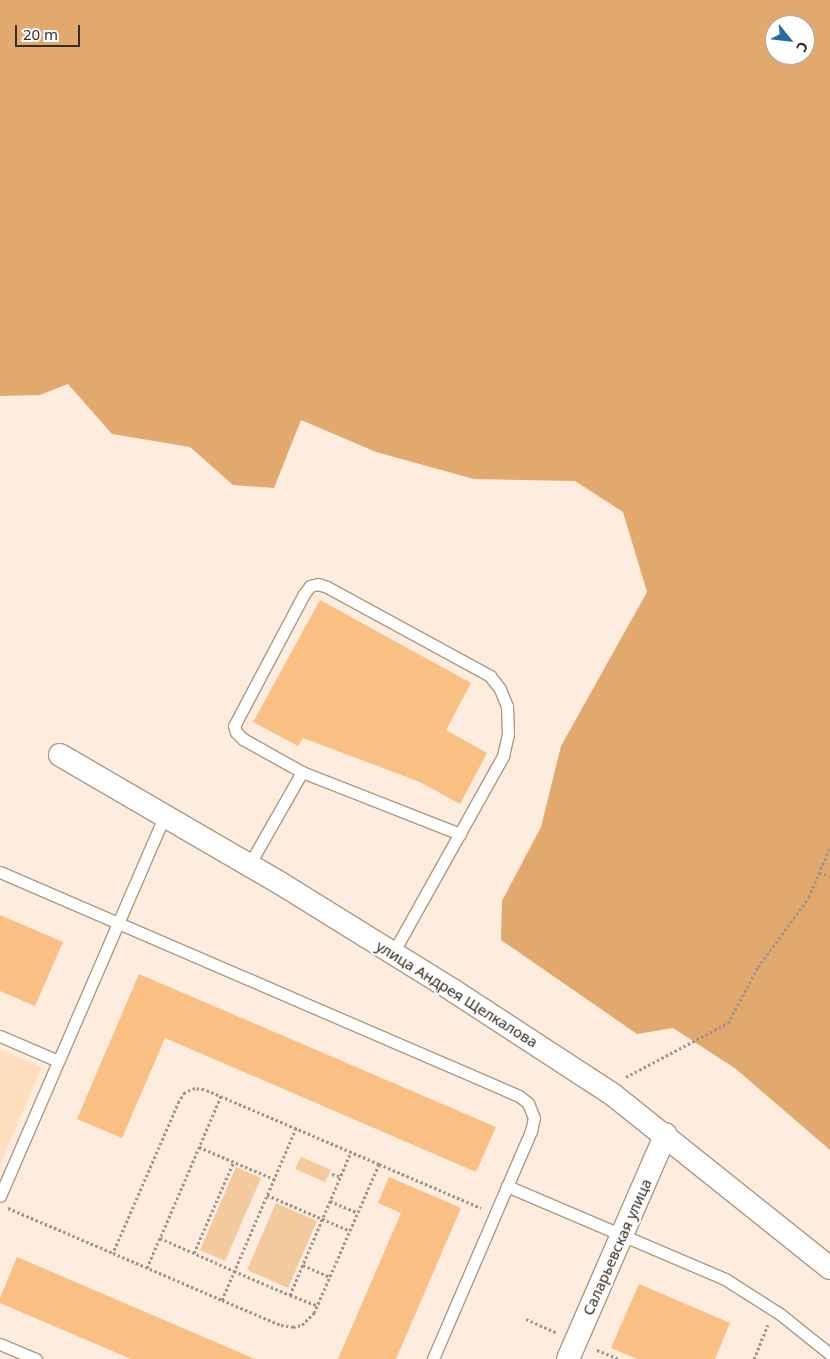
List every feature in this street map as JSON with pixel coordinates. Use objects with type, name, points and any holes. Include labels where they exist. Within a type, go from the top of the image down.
[{"type":"street","name":"улица Андрея Щелкалова","points":[[60,755],[165,815],[393,953],[612,1094],[666,1134],[830,1268]]},
{"type":"street","name":"Саларьевская улица","points":[[572,1350],[666,1134]]},
{"type":"lane","points":[[393,953],[460,834],[503,756],[508,734],[506,706],[500,689],[490,676],[327,587],[318,584],[310,586],[234,726],[236,732],[243,739],[302,772],[460,834]]},
{"type":"lane","points":[[249,865],[302,772]]},
{"type":"lane","points":[[0,1196],[165,815]]},
{"type":"lane","points":[[0,872],[519,1096],[528,1103],[534,1118],[531,1132],[433,1359]]},
{"type":"lane","points":[[0,1036],[58,1061]]},
{"type":"lane","points":[[507,1186],[726,1280],[774,1310],[830,1354]]},
{"type":"lane","points":[[0,1344],[36,1359]]},
{"type":"path","points":[[622,1079],[728,1023],[758,968],[809,897],[830,847]]},
{"type":"path","points":[[819,873],[830,876]]},
{"type":"path","points":[[113,1253],[179,1102],[185,1092],[195,1088],[204,1089],[221,1096],[464,1201]]},
{"type":"path","points":[[147,1268],[221,1096]]},
{"type":"path","points":[[222,1300],[296,1128]]},
{"type":"path","points":[[199,1146],[274,1179]]},
{"type":"path","points":[[290,1294],[351,1152]]},
{"type":"path","points":[[194,1253],[234,1161]]},
{"type":"path","points":[[0,1204],[281,1326],[293,1327],[309,1320],[318,1306],[379,1164]]},
{"type":"path","points":[[332,1174],[341,1177]]},
{"type":"path","points":[[267,1195],[350,1231]]},
{"type":"path","points":[[330,1201],[358,1213]]},
{"type":"path","points":[[160,1238],[318,1306]]},
{"type":"path","points":[[303,1265],[330,1276]]},
{"type":"path","points":[[754,1359],[774,1310]]},
{"type":"path","points":[[526,1319],[572,1350]]},
{"type":"path","points":[[598,1350],[619,1359]]},
{"type":"shaded area","points":[[0,0],[830,0],[830,1150],[736,1069],[673,1028],[637,1034],[501,940],[502,901],[541,827],[561,746],[647,592],[623,512],[575,481],[474,479],[376,452],[301,420],[274,488],[233,485],[190,447],[112,434],[68,384],[40,395],[0,396]]},
{"type":"shaded area","points":[[0,1049],[42,1067],[0,1165]]},
{"type":"shaded area","points":[[301,1157],[331,1170],[325,1182],[295,1169]]},
{"type":"shaded area","points":[[236,1167],[261,1178],[225,1261],[200,1250]]},
{"type":"shaded area","points":[[276,1203],[317,1221],[288,1288],[247,1270]]},
{"type":"building","points":[[320,600],[471,683],[446,730],[487,753],[460,804],[420,782],[303,738],[298,746],[253,722]]},
{"type":"building","points":[[0,915],[63,942],[35,1006],[0,991]]},
{"type":"building","points":[[139,974],[496,1127],[476,1172],[165,1038],[122,1138],[77,1119]]},
{"type":"building","points":[[389,1177],[461,1208],[396,1359],[338,1359],[401,1213],[378,1203]]},
{"type":"building","points":[[17,1257],[255,1359],[131,1359],[0,1303],[0,1298]]},
{"type":"building","points":[[639,1284],[730,1323],[715,1359],[637,1359],[611,1348]]}]
